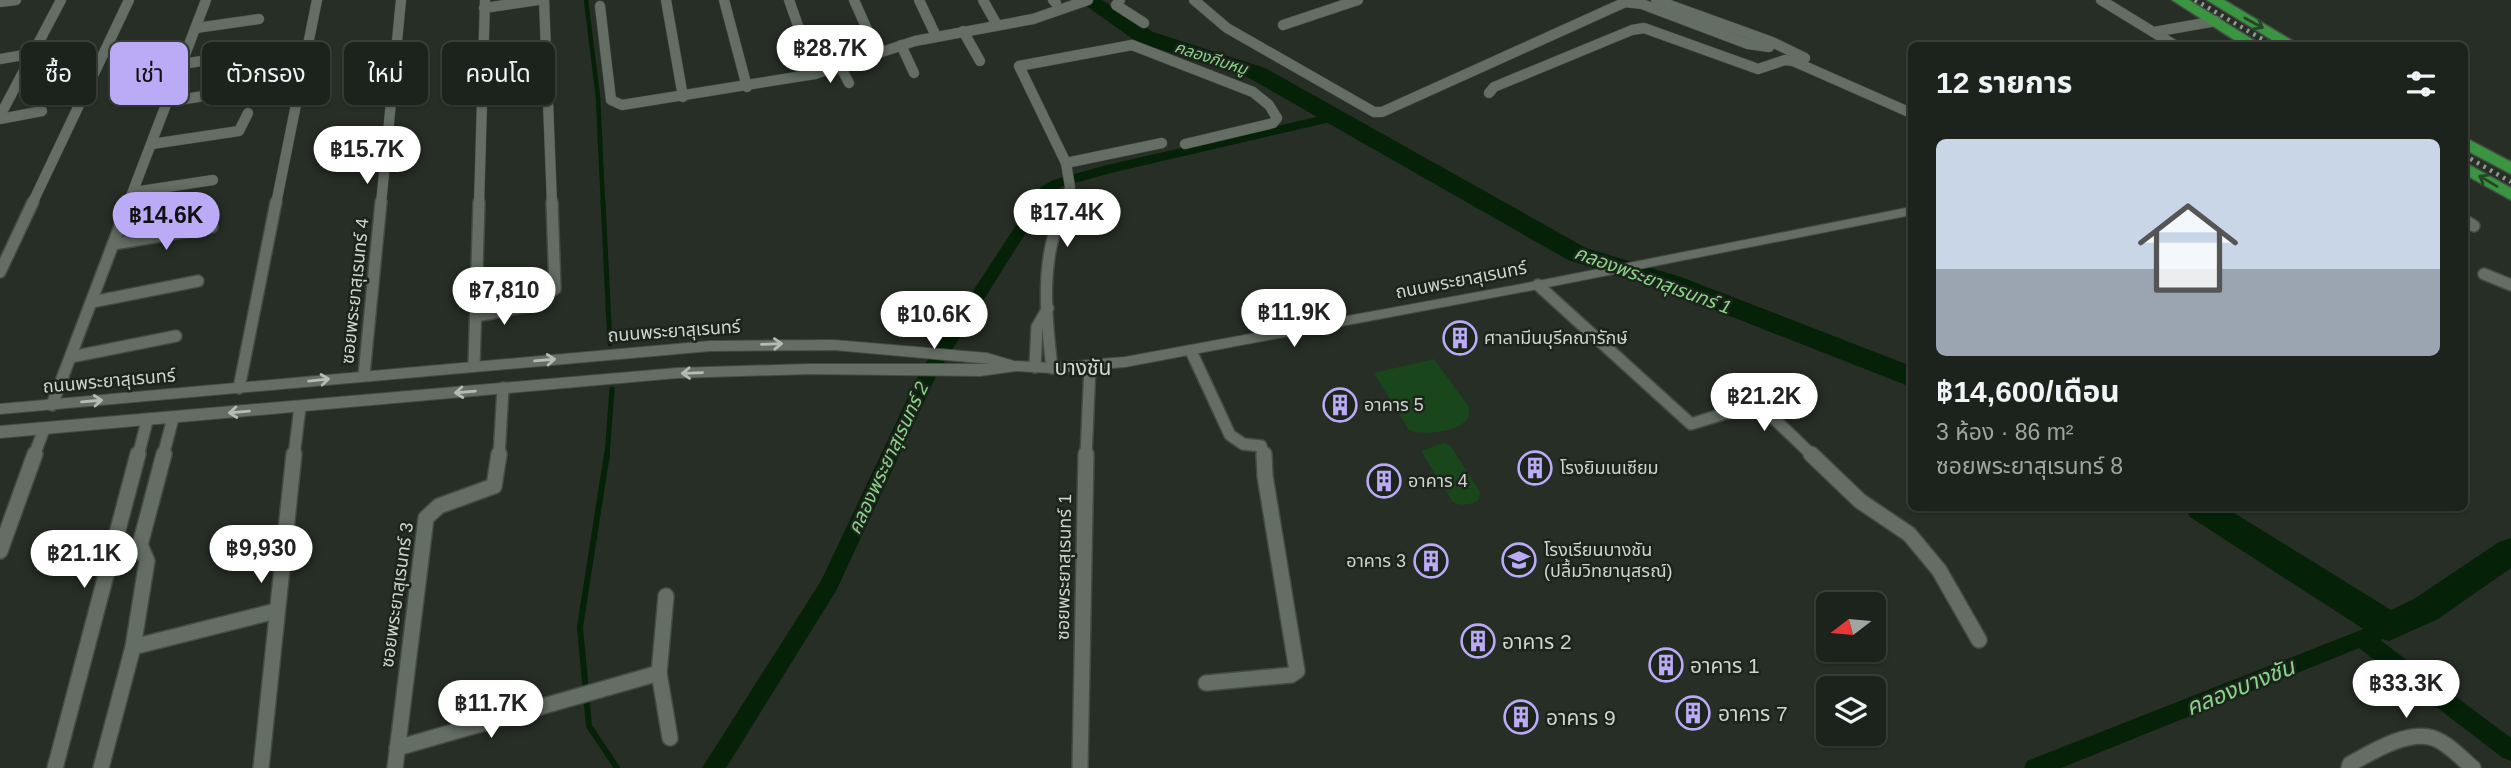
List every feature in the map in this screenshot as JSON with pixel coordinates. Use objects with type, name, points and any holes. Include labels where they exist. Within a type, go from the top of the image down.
[{"type":"highway","points":[[2179,0],[2250,42]]},
{"type":"highway","points":[[2214,0],[2287,42]]},
{"type":"highway","points":[[2468,144],[2511,169]]},
{"type":"highway","points":[[2468,169],[2511,194]]},
{"type":"street","points":[[0,2],[16,0]]},
{"type":"street","points":[[40,42],[61,0]]},
{"type":"street","points":[[0,272],[129,0]]},
{"type":"street","points":[[188,49],[206,0]]},
{"type":"street","points":[[239,388],[317,0]]},
{"type":"street","name":"ซอยพระยาสุเรนทร์ 4","points":[[364,375],[401,0]]},
{"type":"street","points":[[474,366],[484,4],[538,0]]},
{"type":"street","points":[[476,316],[537,304],[547,299],[555,289],[544,0]]},
{"type":"street","points":[[666,0],[683,97]]},
{"type":"street","points":[[724,0],[747,87]]},
{"type":"street","points":[[789,0],[815,74]]},
{"type":"street","points":[[854,0],[878,54]]},
{"type":"street","points":[[919,0],[936,36]]},
{"type":"street","points":[[983,0],[997,25]]},
{"type":"street","points":[[600,6],[611,100],[615,104],[683,97],[815,74],[901,45],[1033,19],[1088,0]]},
{"type":"street","points":[[1120,0],[1116,5],[1144,23]]},
{"type":"street","points":[[1194,0],[1227,28],[1374,113],[1382,112],[1628,1],[1748,44],[1790,51]]},
{"type":"street","points":[[1283,26],[1358,0]]},
{"type":"street","points":[[1656,0],[1772,42],[1908,105]]},
{"type":"street","points":[[2101,0],[2170,42]]},
{"type":"street","points":[[196,28],[259,19]]},
{"type":"street","points":[[2154,32],[2216,21]]},
{"type":"street","points":[[1489,93],[1494,87],[1632,30],[1644,28],[1758,69],[1785,60],[1793,61],[1908,112]]},
{"type":"street","points":[[963,31],[980,61]]},
{"type":"street","points":[[901,45],[914,73]]},
{"type":"street","points":[[1052,368],[1048,308],[1051,249],[1055,230],[1073,188],[1067,168],[1019,68],[1021,64],[1132,45],[1259,95],[1275,111],[1277,118],[1273,123],[1185,144]]},
{"type":"street","points":[[0,59],[21,55]]},
{"type":"street","points":[[841,66],[849,83]]},
{"type":"street","points":[[0,118],[21,79]]},
{"type":"street","points":[[52,405],[167,105]]},
{"type":"street","points":[[0,118],[42,111]]},
{"type":"street","points":[[152,144],[239,131],[248,113]]},
{"type":"street","points":[[1067,168],[1162,143]]},
{"type":"street","points":[[134,192],[213,180]]},
{"type":"street","name":"ถนนพระยาสุเรนทร์","points":[[0,409],[710,346],[786,344],[914,351],[964,363],[980,371],[1016,366],[1090,366],[1191,351],[1908,212]]},
{"type":"street","points":[[114,244],[212,228]]},
{"type":"street","points":[[2484,274],[2511,285]]},
{"type":"street","points":[[92,302],[198,281]]},
{"type":"street","points":[[1538,285],[1691,424],[1699,424],[1746,407],[1766,411],[1860,500],[1909,534],[1939,570],[1979,640]]},
{"type":"street","points":[[1035,367],[1037,327],[1048,308]]},
{"type":"street","points":[[71,357],[176,335]]},
{"type":"street","points":[[1191,351],[1230,435],[1235,441],[1261,446],[1264,452],[1265,476],[1297,663],[1297,671],[1291,675],[1206,683]]},
{"type":"street","name":"ถนนพระยาสุเรนทร์","points":[[0,432],[689,373],[907,369],[964,363]]},
{"type":"street","name":"ซอยพระยาสุเรนทร์ 1","points":[[1080,768],[1084,496],[1090,366]]},
{"type":"street","name":"ซอยพระยาสุเรนทร์ 3","points":[[395,768],[426,518],[439,506],[494,486],[499,460],[502,388]]},
{"type":"street","points":[[261,768],[300,407]]},
{"type":"street","points":[[101,768],[133,647],[146,561],[139,545],[173,418]]},
{"type":"street","points":[[55,768],[147,421]]},
{"type":"street","points":[[0,551],[44,429]]},
{"type":"street","points":[[666,596],[659,673],[670,738]]},
{"type":"street","points":[[133,647],[276,611]]},
{"type":"street","points":[[397,748],[659,673]]},
{"type":"street","points":[[2349,768],[2350,764],[2375,751],[2416,736],[2431,737],[2473,768]]},
{"type":"green space","points":[[1434,359],[1469,407],[1468,418],[1449,430],[1415,432],[1409,430],[1374,373]]},
{"type":"green space","points":[[1443,443],[1450,445],[1480,492],[1479,500],[1465,505],[1452,501],[1421,451]]},
{"type":"waterway","points":[[586,0],[598,97],[603,204]]},
{"type":"waterway","name":"คลองพระยาสุเรนทร์ 1","points":[[1088,0],[1145,37],[1257,73],[1577,254],[1671,283],[1908,376]]},
{"type":"waterway","name":"คลองพระยาสุเรนทร์ 2","points":[[713,768],[829,585],[929,372],[1046,190],[1058,183],[1112,168],[1334,117]]},
{"type":"waterway","points":[[603,202],[610,344]]},
{"type":"waterway","points":[[607,456],[612,389]]},
{"type":"waterway","points":[[607,454],[580,627],[589,726],[617,768]]},
{"type":"waterway","name":"คลองพระยาสุเรนทร์ 1","points":[[2207,511],[2389,627],[2426,609],[2511,551]]},
{"type":"waterway","name":"คลองบางชัน","points":[[2035,768],[2389,627]]},
{"type":"waterway","points":[[2362,638],[2511,751]]},
{"type":"railway","points":[[2195,0],[2267,42]]},
{"type":"railway","points":[[2468,157],[2511,182]]},
{"type":"place","name":"ศาลามีนบุรีคณารักษ์","points":[[1460,338]]},
{"type":"place","name":"อาคาร 5","points":[[1340,405]]},
{"type":"place","name":"โรงยิมเนเซียม","points":[[1535,468]]},
{"type":"place","name":"อาคาร 4","points":[[1384,481]]},
{"type":"place","name":"โรงเรียนบางชัน (ปลื้มวิทยานุสรณ์)","points":[[1519,560]]},
{"type":"place","name":"อาคาร 3","points":[[1431,561]]},
{"type":"place","name":"อาคาร 2","points":[[1478,641]]},
{"type":"place","name":"อาคาร 1","points":[[1666,665]]},
{"type":"place","name":"อาคาร 7","points":[[1693,713]]},
{"type":"place","name":"อาคาร 9","points":[[1521,717]]},
{"type":"district","name":"บางชัน","points":[[1083,367]]},
{"type":"water label","name":"คลองกีบหมู","points":[[1211,58]]}]
